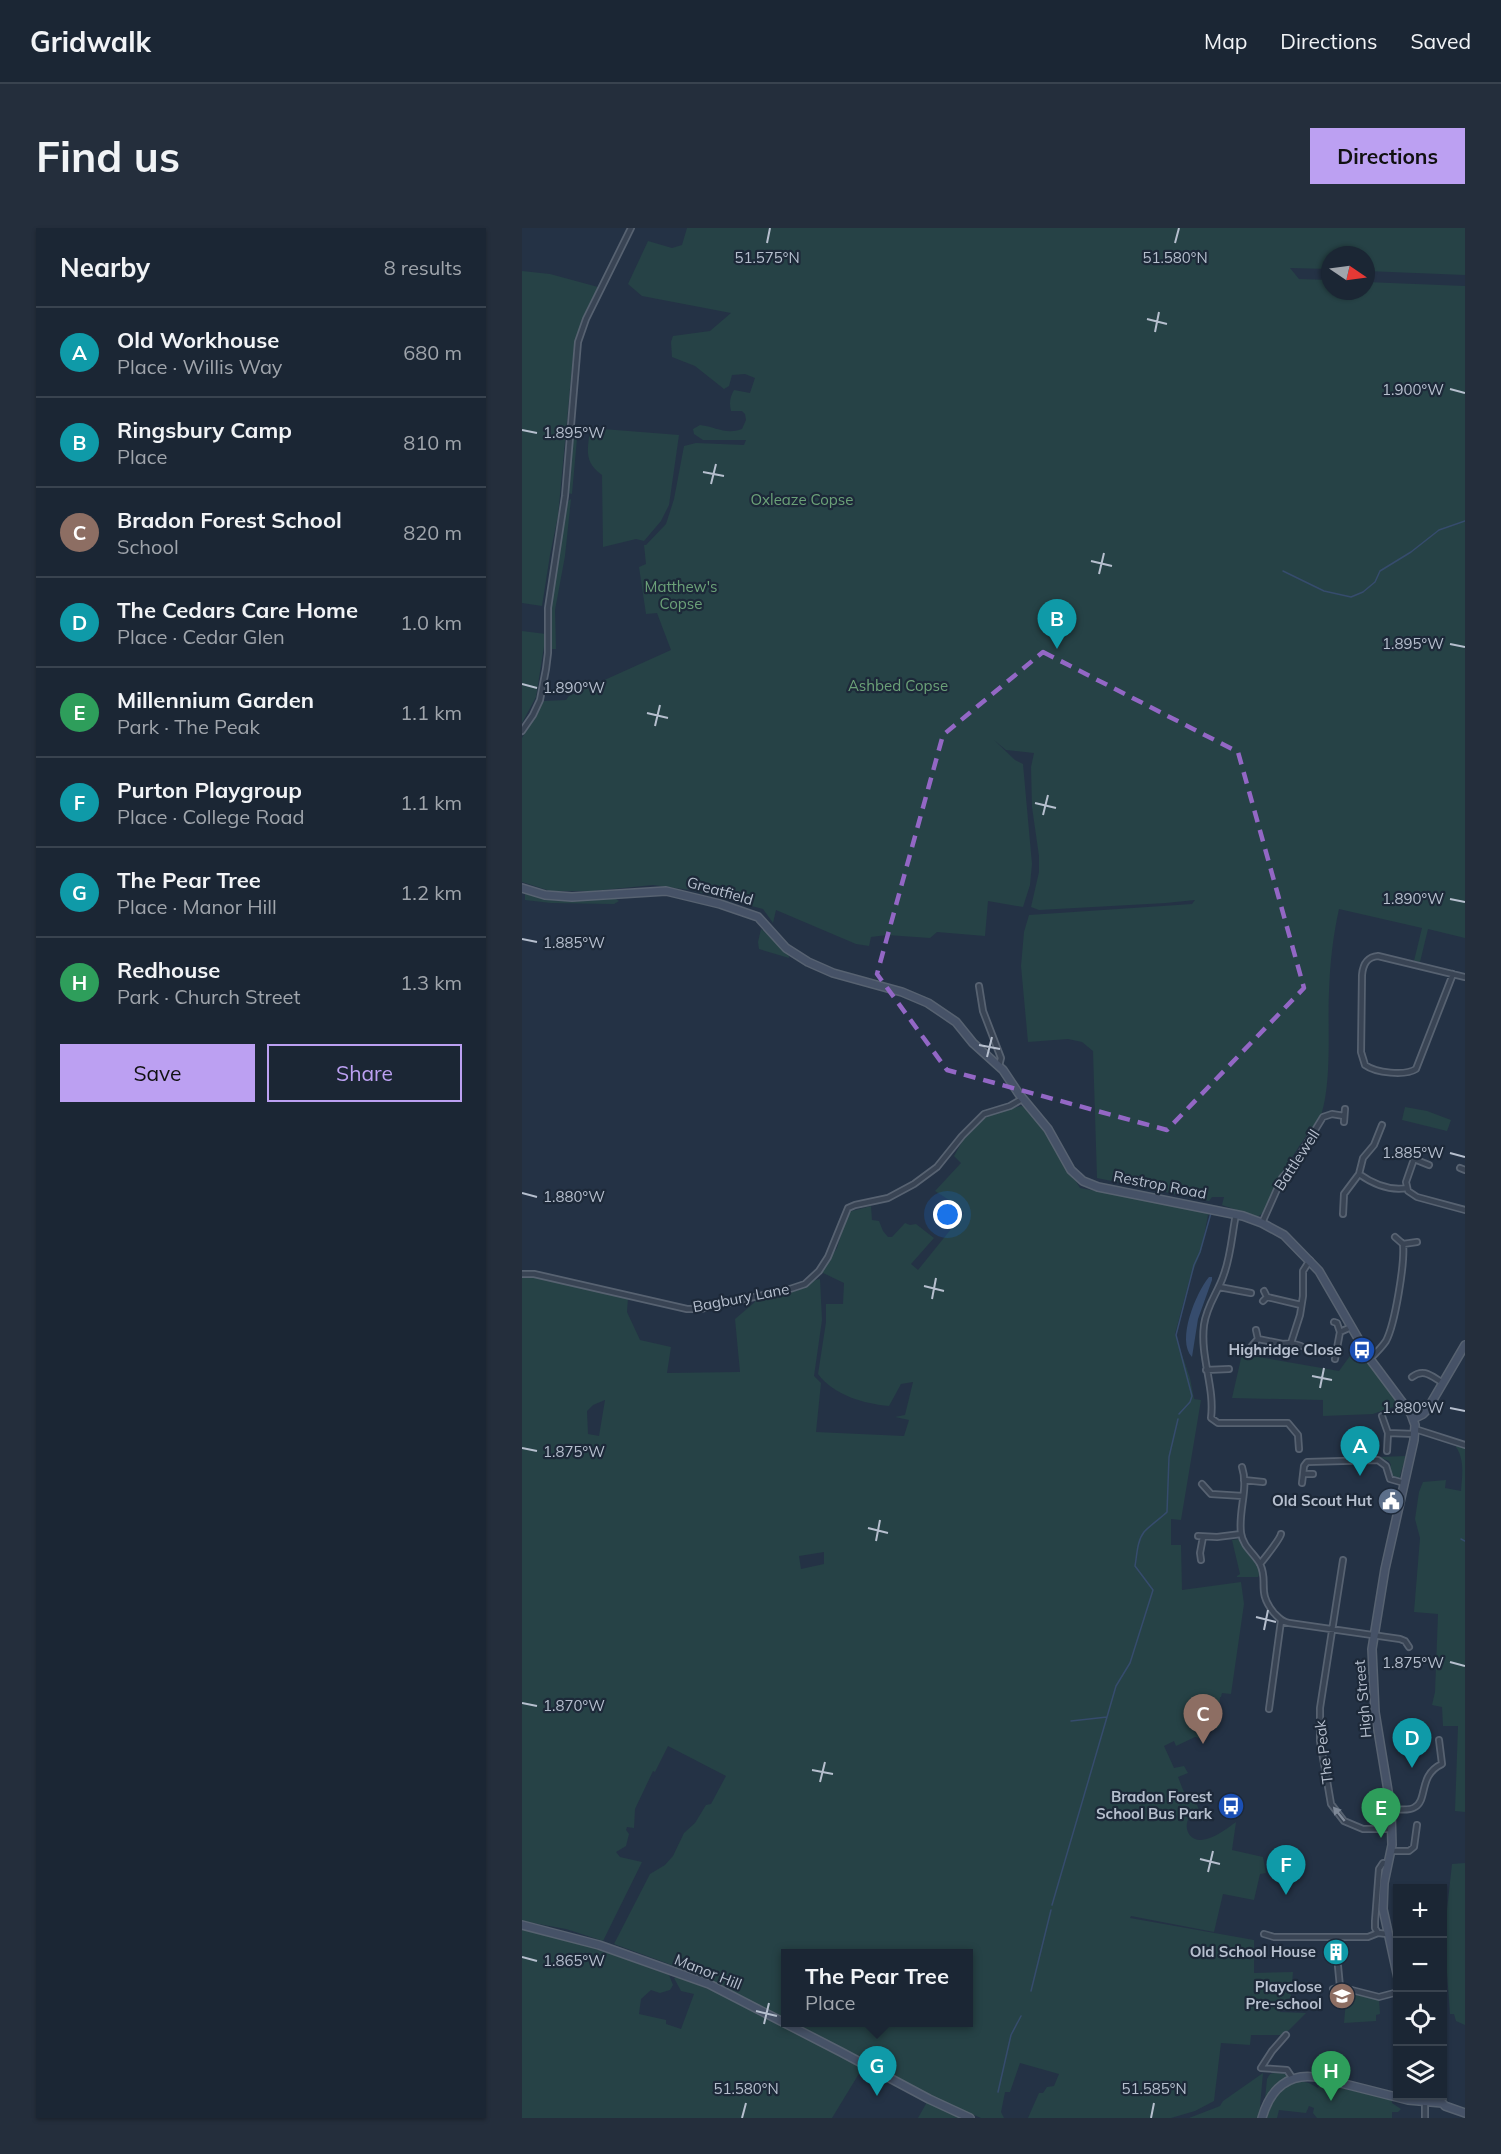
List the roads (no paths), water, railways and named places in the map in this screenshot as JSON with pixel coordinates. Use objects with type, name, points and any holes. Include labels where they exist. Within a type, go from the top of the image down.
[{"type":"street","points":[[522,731],[540,700],[548,653],[548,600],[563,515],[577,347],[586,319],[631,228]]},
{"type":"street","name":"Greatfield","points":[[522,888],[545,895],[583,897],[666,891],[720,904],[760,919],[786,948],[808,962],[842,975],[889,987]]},
{"type":"street","points":[[1453,974],[1416,1069],[1410,1072],[1398,1072],[1372,1069],[1365,1065],[1361,1052],[1362,993],[1363,967],[1367,960],[1378,956],[1453,974],[1465,977]]},
{"type":"street","points":[[979,986],[983,1011],[1001,1058],[999,1065]]},
{"type":"street","name":"Restrop Road","points":[[889,987],[921,1000],[949,1017],[973,1043],[999,1065],[1022,1099],[1048,1129],[1071,1170],[1083,1181],[1105,1188],[1236,1214],[1262,1223],[1284,1235],[1310,1260],[1323,1277],[1370,1359],[1413,1419]]},
{"type":"street","name":"Bagbury Lane","points":[[522,1274],[534,1274],[691,1310],[800,1286],[818,1272],[828,1257],[848,1208],[888,1198],[914,1184],[938,1167],[962,1136],[984,1114],[1010,1107],[1022,1099]]},
{"type":"street","points":[[1344,1122],[1345,1109]]},
{"type":"street","name":"Battlewell","points":[[1262,1223],[1282,1178],[1293,1166],[1323,1117],[1332,1114],[1344,1116]]},
{"type":"street","points":[[1343,1214],[1340,1208],[1344,1194],[1359,1174],[1364,1156],[1374,1145],[1380,1128]]},
{"type":"street","points":[[1429,1165],[1414,1159],[1407,1178],[1407,1188],[1411,1194],[1465,1210]]},
{"type":"street","points":[[1359,1174],[1381,1186],[1399,1190],[1407,1188]]},
{"type":"street","points":[[1236,1214],[1227,1266],[1219,1287],[1209,1303],[1204,1324],[1204,1357],[1212,1394],[1211,1418],[1214,1422],[1243,1425],[1288,1423],[1298,1435],[1299,1449]]},
{"type":"street","points":[[1395,1237],[1403,1244],[1417,1242]]},
{"type":"street","points":[[1370,1359],[1386,1341],[1389,1333],[1398,1296],[1403,1244]]},
{"type":"street","points":[[1292,1343],[1299,1319],[1303,1271],[1310,1260]]},
{"type":"street","points":[[1219,1287],[1251,1293]]},
{"type":"street","points":[[1264,1291],[1265,1299],[1301,1305]]},
{"type":"street","points":[[1334,1322],[1340,1332],[1335,1359]]},
{"type":"street","points":[[1340,1332],[1351,1327]]},
{"type":"street","points":[[1256,1330],[1258,1339]]},
{"type":"street","points":[[1258,1339],[1301,1346]]},
{"type":"street","points":[[1251,1347],[1258,1339]]},
{"type":"street","points":[[1413,1419],[1424,1413],[1465,1345]]},
{"type":"street","points":[[1206,1370],[1229,1369]]},
{"type":"street","points":[[1412,1369],[1414,1376],[1424,1372],[1443,1383]]},
{"type":"street","points":[[1382,1416],[1388,1433],[1387,1451]]},
{"type":"street","name":"High Street","points":[[1393,1958],[1387,1934],[1383,1899],[1391,1851],[1391,1809],[1375,1712],[1372,1649],[1385,1569],[1415,1432],[1413,1419]]},
{"type":"street","points":[[1388,1433],[1415,1432],[1418,1428],[1465,1445]]},
{"type":"street","points":[[1302,1483],[1304,1466],[1307,1462],[1378,1460],[1386,1466],[1390,1479],[1404,1483]]},
{"type":"street","points":[[1242,1467],[1244,1480],[1241,1534],[1247,1548],[1260,1564],[1265,1599],[1281,1620],[1407,1640],[1409,1647]]},
{"type":"street","points":[[1303,1474],[1313,1474]]},
{"type":"street","points":[[1244,1480],[1263,1482]]},
{"type":"street","points":[[1202,1484],[1211,1494],[1243,1496]]},
{"type":"street","points":[[1201,1560],[1200,1536],[1241,1534]]},
{"type":"street","points":[[1260,1564],[1270,1548],[1279,1541],[1281,1534]]},
{"type":"street","name":"The Peak","points":[[1343,1560],[1319,1718],[1320,1741],[1331,1804],[1337,1814],[1350,1825],[1363,1829],[1392,1829]]},
{"type":"street","points":[[1269,1709],[1281,1620]]},
{"type":"street","points":[[1391,1809],[1413,1808],[1418,1804],[1429,1773],[1433,1768],[1442,1764],[1439,1740]]},
{"type":"street","points":[[1391,1851],[1408,1851],[1414,1847],[1417,1825]]},
{"type":"street","points":[[1378,1933],[1375,1921],[1379,1869],[1383,1863],[1389,1864]]},
{"type":"street","name":"Manor Hill","points":[[522,1925],[599,1945],[716,1988],[781,2022]]},
{"type":"street","points":[[1264,1934],[1272,1937],[1368,1937],[1378,1933],[1387,1934]]},
{"type":"street","points":[[1338,1966],[1340,1987]]},
{"type":"street","points":[[1333,1989],[1340,1987],[1379,1997],[1393,1993]]},
{"type":"street","name":"Manor Hill","points":[[791,2027],[970,2118]]},
{"type":"street","points":[[1286,2035],[1261,2068],[1287,2070],[1293,2079]]},
{"type":"street","points":[[1262,2118],[1273,2093],[1293,2079],[1315,2077],[1393,2095]]},
{"type":"street","points":[[1425,2118],[1426,2100]]},
{"type":"street","points":[[1430,2100],[1465,2114]]},
{"type":"water","points":[[1209,1277],[1212,1277],[1212,1280],[1198,1319],[1192,1357],[1186,1340],[1187,1328],[1194,1305]]},
{"type":"waterway","points":[[1283,571],[1324,591],[1351,597],[1363,592],[1375,582],[1380,571],[1411,552],[1439,530],[1465,521]]},
{"type":"waterway","points":[[1179,1414],[1190,1402],[1192,1396],[1176,1335],[1194,1265],[1211,1213]]},
{"type":"waterway","points":[[1107,1717],[1116,1686],[1130,1663],[1153,1590],[1135,1566],[1140,1540],[1144,1532],[1167,1512],[1169,1457],[1178,1419]]},
{"type":"waterway","points":[[1461,1539],[1465,1541]]},
{"type":"waterway","points":[[1052,1905],[1107,1717],[1071,1721]]},
{"type":"waterway","points":[[1031,1991],[1051,1910]]},
{"type":"waterway","points":[[998,2092],[1011,2035],[1021,2016]]},
{"type":"place","name":"Ringsbury Camp","points":[[1057,649]]},
{"type":"place","name":"Highridge Close","points":[[1362,1350]]},
{"type":"place","name":"Old Workhouse","points":[[1360,1476]]},
{"type":"place","name":"Old Scout Hut","points":[[1391,1501]]},
{"type":"place","name":"Bradon Forest School","points":[[1203,1744]]},
{"type":"place","name":"The Cedars Care Home","points":[[1412,1768]]},
{"type":"place","name":"Bradon Forest School Bus Park","points":[[1231,1806]]},
{"type":"place","name":"Millennium Garden","points":[[1381,1838]]},
{"type":"place","name":"Purton Playgroup","points":[[1286,1895]]},
{"type":"place","name":"Old School House","points":[[1336,1952]]},
{"type":"place","name":"Playclose Pre-school","points":[[1342,1996]]},
{"type":"place","name":"The Pear Tree","points":[[877,2096]]},
{"type":"place","name":"Redhouse","points":[[1331,2101]]},
{"type":"park label","name":"Oxleaze Copse","points":[[802,500]]},
{"type":"park label","name":"Matthew's Copse","points":[[681,596]]},
{"type":"park label","name":"Ashbed Copse","points":[[898,686]]}]
